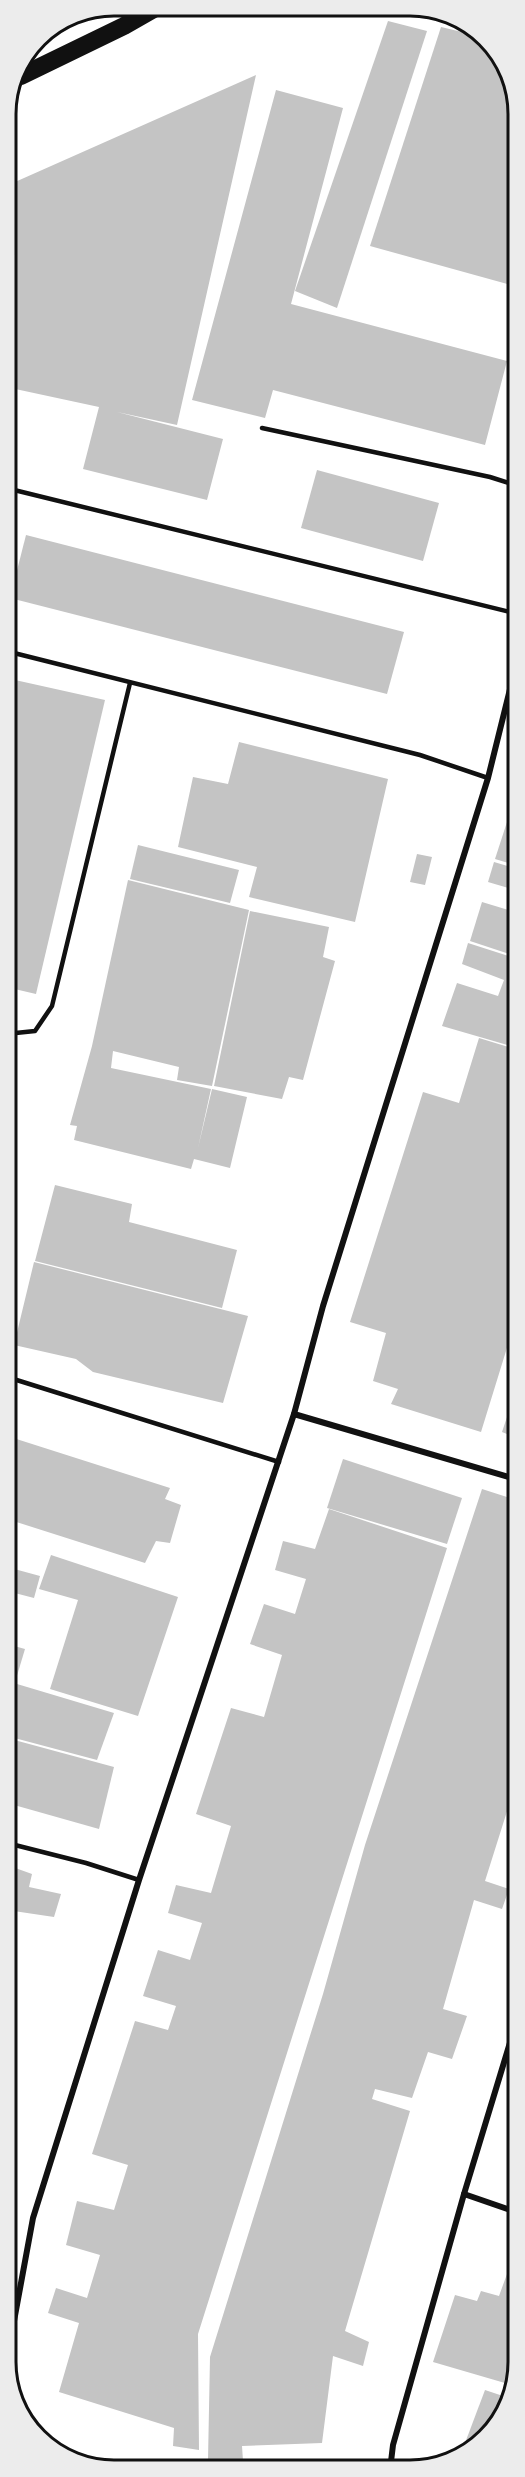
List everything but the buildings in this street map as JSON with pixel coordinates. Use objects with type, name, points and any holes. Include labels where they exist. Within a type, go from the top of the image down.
[{"type":"highway","points":[[26,74],[142,16]]},
{"type":"street","points":[[16,2310],[33,2218],[139,1880],[294,1414],[323,1306],[488,778],[508,698]]},
{"type":"street","points":[[294,1414],[508,1476]]},
{"type":"street","points":[[391,2460],[393,2445],[464,2194],[508,2049]]},
{"type":"street","points":[[464,2194],[508,2209]]},
{"type":"lane","points":[[262,428],[508,483]]},
{"type":"lane","points":[[17,491],[508,612]]},
{"type":"lane","points":[[17,654],[420,755],[488,778]]},
{"type":"lane","points":[[17,1033],[35,1031],[52,1006],[130,683]]},
{"type":"lane","points":[[16,1380],[279,1462]]},
{"type":"lane","points":[[16,1846],[86,1863],[139,1880]]}]
